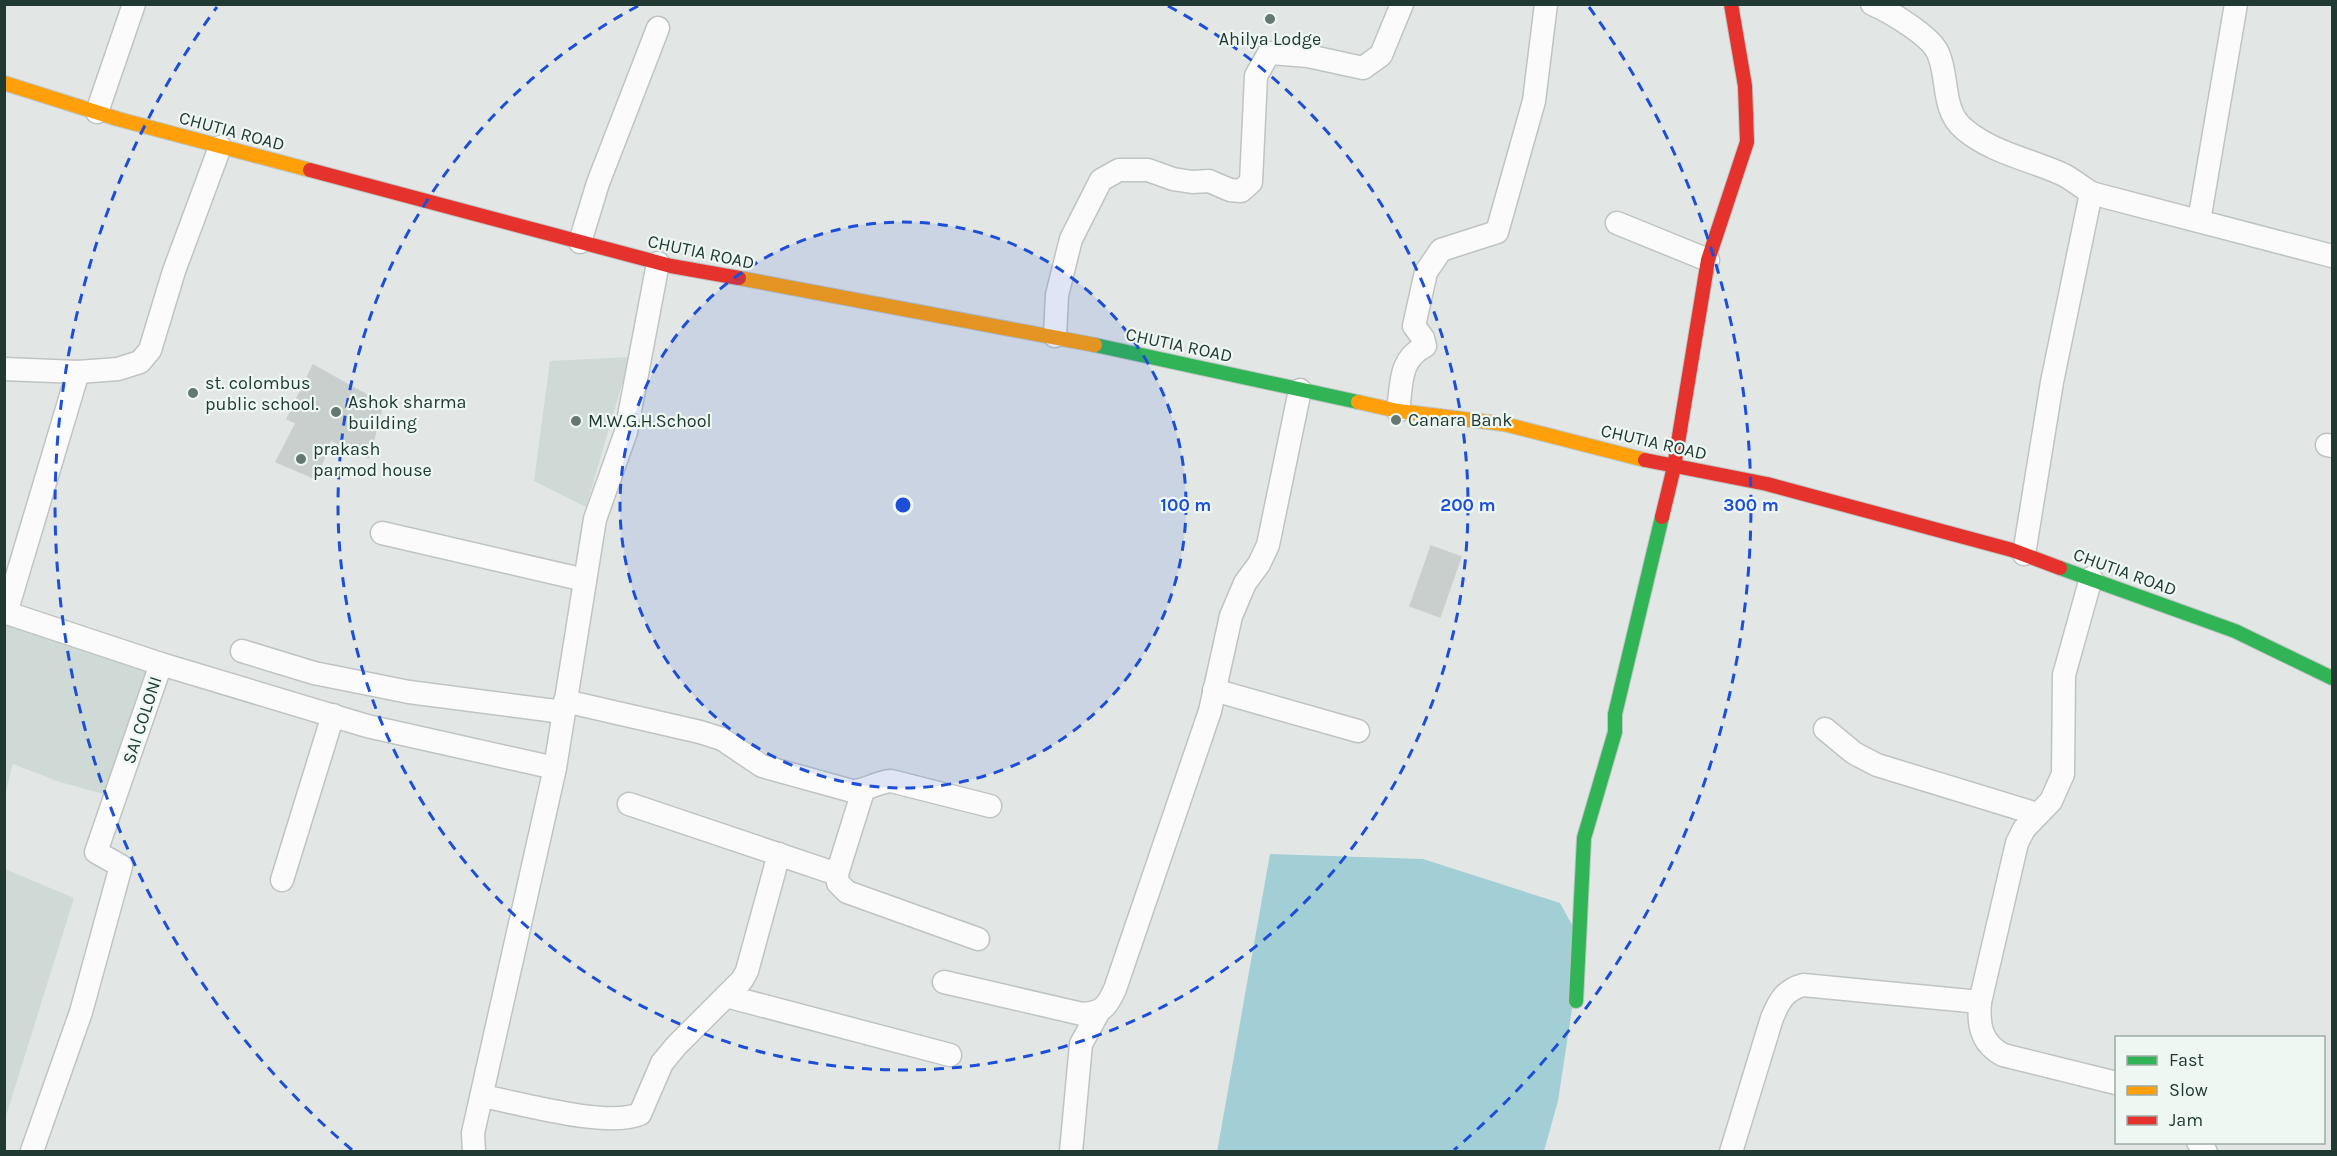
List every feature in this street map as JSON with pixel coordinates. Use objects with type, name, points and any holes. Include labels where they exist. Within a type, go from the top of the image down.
[{"type":"street","points":[[97,112],[135,4]]},
{"type":"street","points":[[1055,336],[1057,295],[1071,239],[1101,180],[1119,170],[1148,170],[1192,182],[1209,181],[1230,190],[1241,191],[1251,182],[1256,76],[1269,53],[1308,56],[1362,68],[1381,55],[1402,4]]},
{"type":"street","points":[[1398,411],[1403,372],[1412,353],[1425,346],[1423,338],[1414,326],[1426,272],[1441,250],[1497,232],[1534,101],[1546,4]]},
{"type":"street","points":[[1576,1001],[1584,838],[1614,732],[1614,714],[1674,467],[1708,260],[1747,142],[1745,86],[1731,4]]},
{"type":"street","points":[[1872,4],[1923,35],[1932,44],[1938,53],[1951,112],[1962,128],[1984,142],[2066,176],[2091,193],[2332,256]]},
{"type":"street","points":[[2199,221],[2236,4]]},
{"type":"street","points":[[580,242],[598,183],[658,28]]},
{"type":"street","name":"CHUTIA ROAD","points":[[4,83],[220,147],[658,263],[1055,336],[1398,411],[1504,424],[1674,467],[1767,484],[2024,554],[2235,631],[2332,678]]},
{"type":"street","points":[[4,369],[78,372],[118,369],[140,362],[150,350],[174,272],[220,147]]},
{"type":"street","points":[[2024,554],[2052,382],[2091,193]]},
{"type":"street","points":[[1617,223],[1708,260]]},
{"type":"street","points":[[474,1152],[473,1133],[555,768],[596,519],[626,432],[658,263]]},
{"type":"street","points":[[78,372],[5,612],[161,664]]},
{"type":"street","points":[[1071,1152],[1081,1044],[1098,1013],[1107,1006],[1115,989],[1214,690],[1231,616],[1245,583],[1259,564],[1268,545],[1300,390]]},
{"type":"street","points":[[382,532],[585,580]]},
{"type":"street","points":[[2091,578],[2064,675],[2063,774],[2051,801],[2024,829],[2017,843],[1980,1002],[1979,1026],[1992,1049],[2013,1058],[2115,1083]]},
{"type":"street","points":[[242,651],[314,673],[409,693],[564,706],[700,732],[722,740],[762,766],[852,791],[863,791],[880,782],[891,781],[990,806]]},
{"type":"street","name":"SAI COLONI","points":[[32,1151],[81,1012],[121,866],[96,852],[161,664],[367,726],[407,733],[555,768]]},
{"type":"street","points":[[1214,690],[1358,731]]},
{"type":"street","points":[[282,880],[333,715]]},
{"type":"street","points":[[1825,729],[1854,753],[1877,765],[2037,814]]},
{"type":"street","points":[[863,791],[837,874],[838,883],[847,892],[978,939]]},
{"type":"street","points":[[629,804],[837,874]]},
{"type":"street","points":[[482,1096],[608,1120],[630,1119],[640,1114],[645,1108],[662,1063],[742,980],[750,964],[779,854]]},
{"type":"street","points":[[944,982],[1082,1014],[1098,1013]]},
{"type":"street","points":[[1731,1152],[1772,1018],[1779,1001],[1790,989],[1803,985],[1980,1002]]},
{"type":"street","points":[[726,996],[950,1055]]},
{"type":"shaded area","name":"M.W.G.H.School","points":[[630,357],[586,507],[534,481],[550,361]]},
{"type":"shaded area","points":[[5,621],[148,664],[107,795],[60,782],[13,764],[5,795]]},
{"type":"shaded area","points":[[5,869],[74,898],[5,1119]]},
{"type":"water","points":[[1270,854],[1423,859],[1560,903],[1582,943],[1558,1101],[1544,1151],[1217,1152]]},
{"type":"building","name":"Ashok sharma building","points":[[313,365],[383,404],[369,458],[331,440],[316,479],[276,462],[296,423],[287,419]]},
{"type":"building","points":[[1431,546],[1461,557],[1440,617],[1410,606]]},
{"type":"traffic: fast","points":[[1095,345],[1358,402]]},
{"type":"traffic: fast","points":[[1576,1001],[1584,838],[1615,732],[1615,714],[1662,517]]},
{"type":"traffic: fast","points":[[2060,568],[2235,631],[2332,678]]},
{"type":"traffic: slow","points":[[4,83],[118,119],[310,170]]},
{"type":"traffic: slow","points":[[739,278],[1095,345]]},
{"type":"traffic: slow","points":[[1358,402],[1398,411],[1504,424],[1645,460]]},
{"type":"traffic: jam","points":[[1662,517],[1674,467],[1708,260],[1747,142],[1745,86],[1731,4]]},
{"type":"traffic: jam","points":[[310,170],[671,266],[739,278]]},
{"type":"traffic: jam","points":[[1645,460],[1767,484],[2012,550],[2060,568]]},
{"type":"place","name":"Ahilya Lodge","points":[[1270,19]]},
{"type":"place","name":"st. colombus public school.","points":[[193,393]]},
{"type":"place","name":"Ashok sharma building","points":[[336,412]]},
{"type":"place","name":"Canara Bank","points":[[1396,420]]},
{"type":"place","name":"M.W.G.H.School","points":[[576,421]]},
{"type":"place","name":"prakash parmod house","points":[[301,459]]}]
